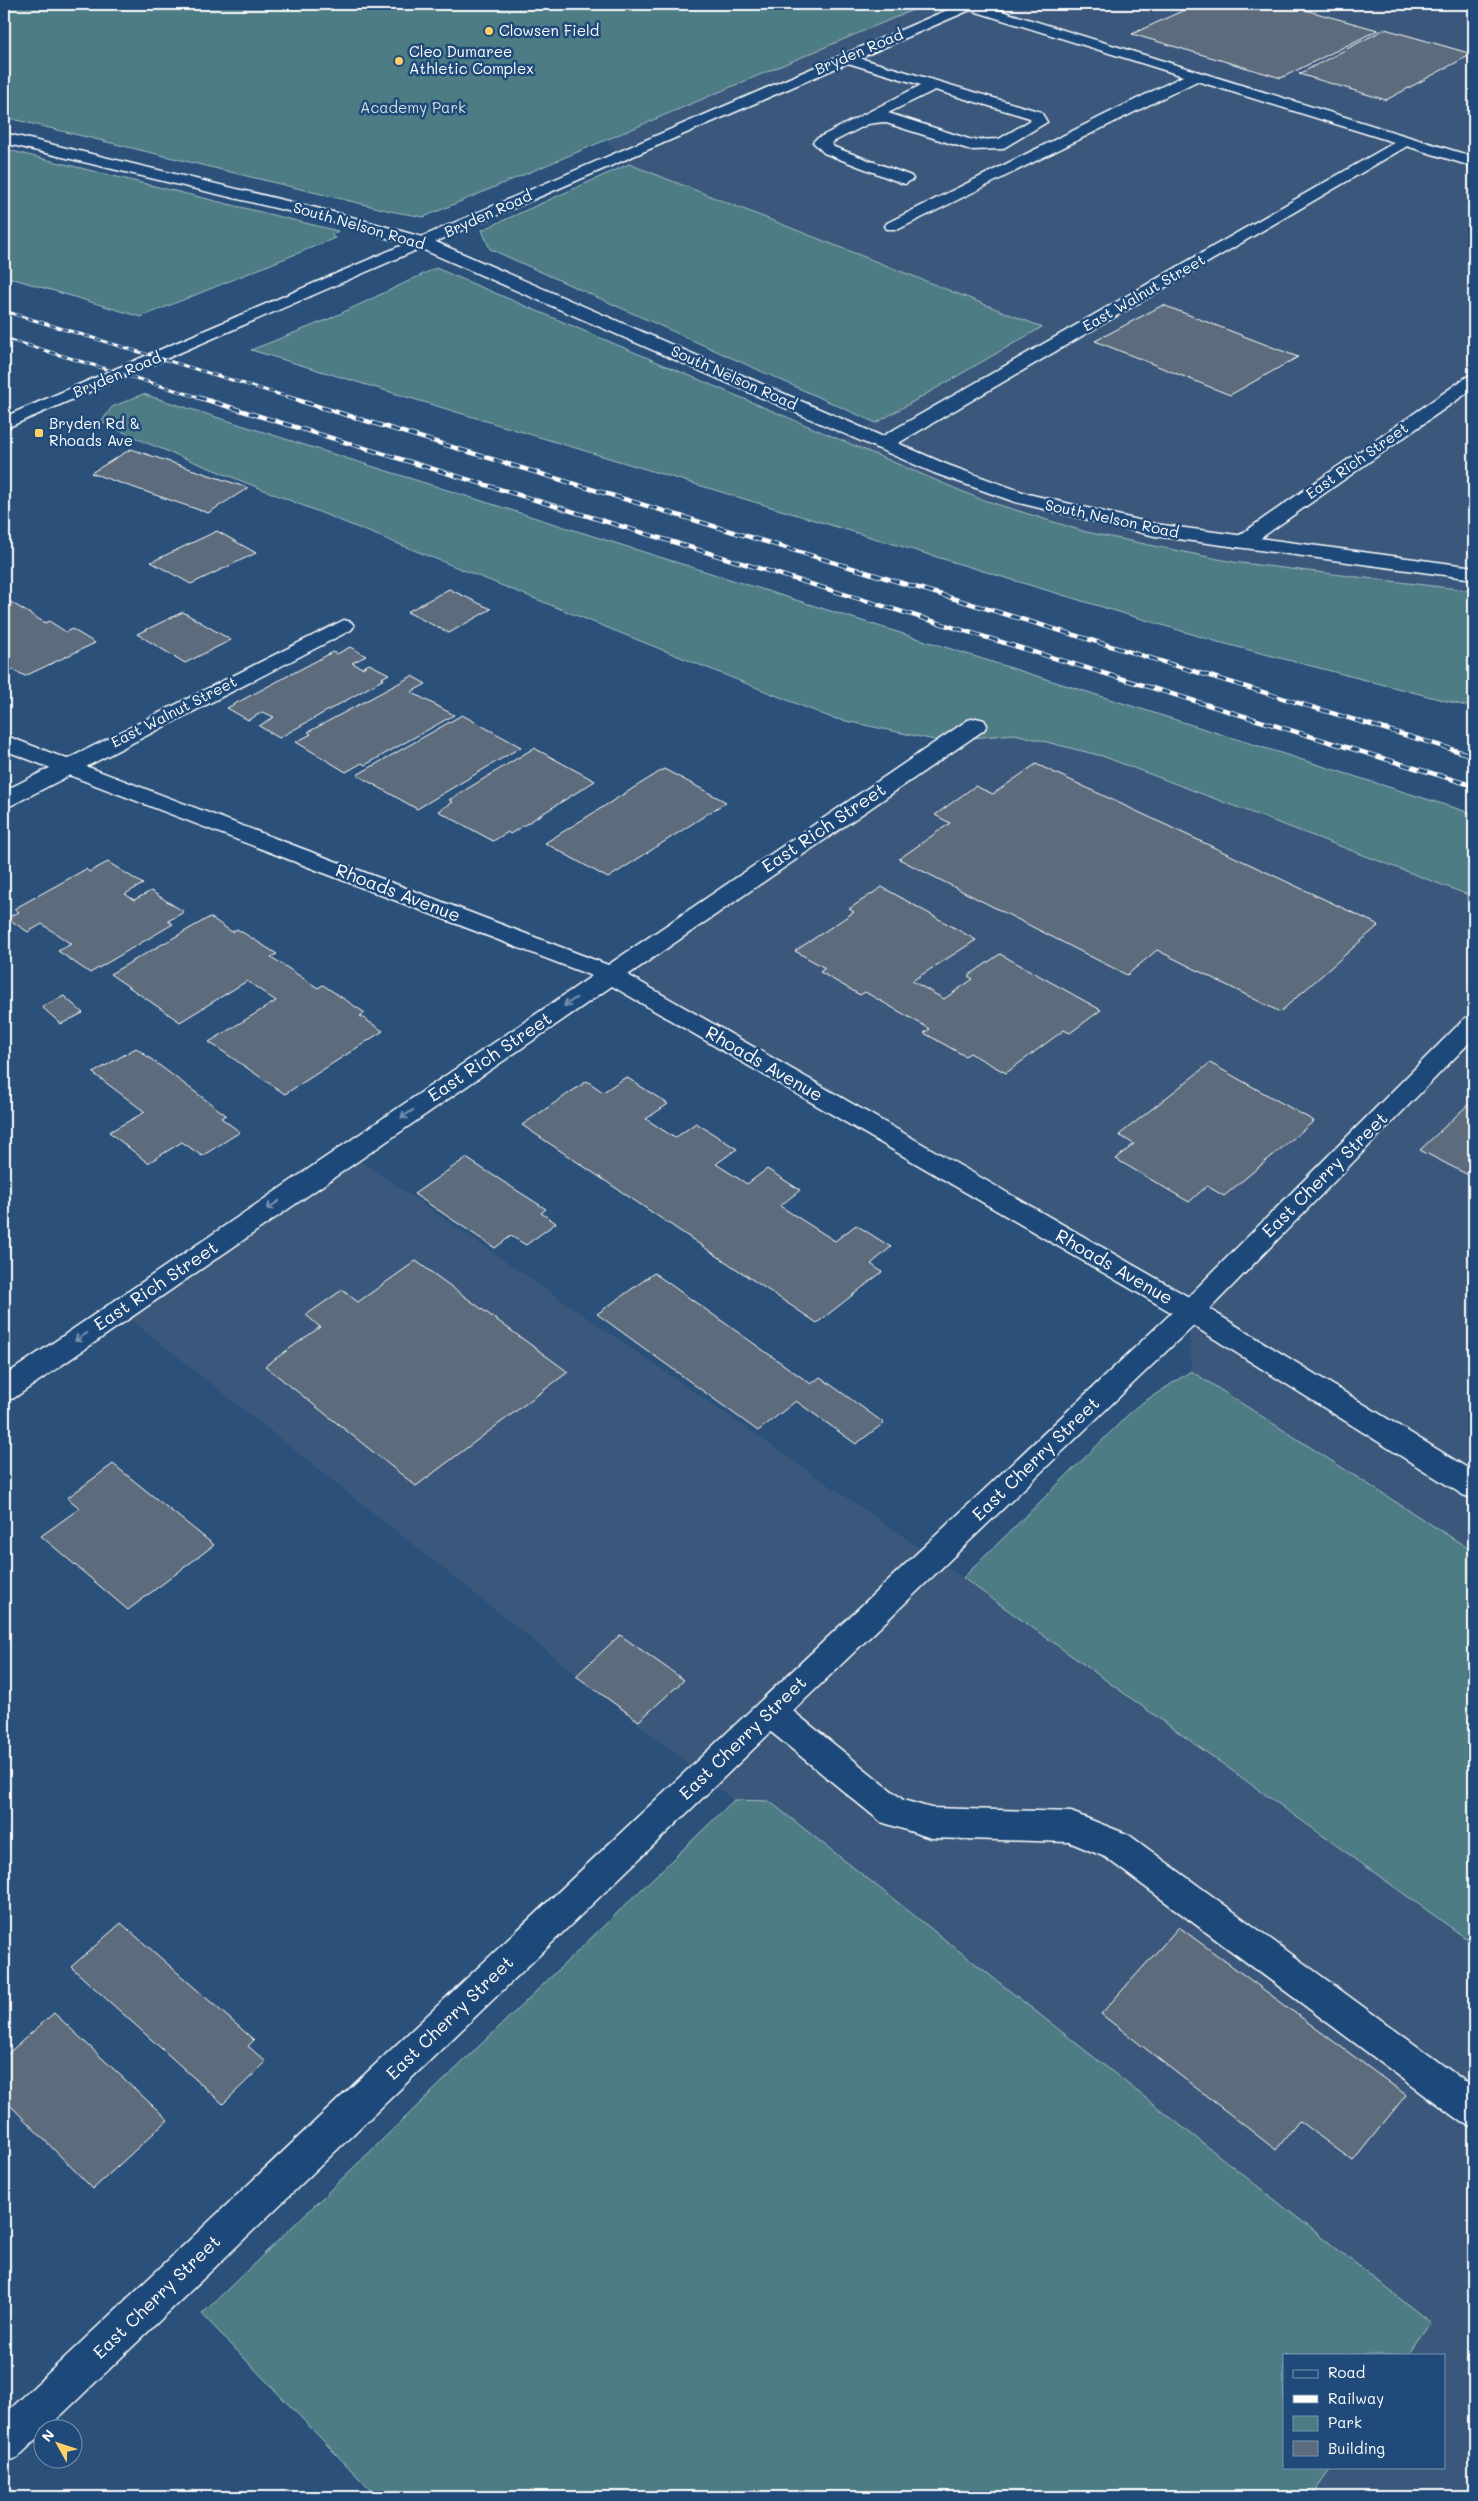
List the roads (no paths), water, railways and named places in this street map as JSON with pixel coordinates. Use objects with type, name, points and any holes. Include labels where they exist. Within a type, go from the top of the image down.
[{"type":"street","name":"Bryden Road","points":[[4,424],[971,4]]},
{"type":"street","points":[[971,4],[1404,142],[1474,162]]},
{"type":"street","points":[[846,58],[1036,115],[1039,122],[1002,144],[971,145],[884,117],[864,120]]},
{"type":"street","points":[[893,226],[1195,76]]},
{"type":"street","points":[[905,179],[829,150],[821,142],[935,84]]},
{"type":"street","name":"South Nelson Road","points":[[4,138],[334,217],[423,243],[940,469],[1022,498],[1155,530],[1474,573]]},
{"type":"street","name":"East Walnut Street","points":[[883,444],[1404,142]]},
{"type":"street","name":"East Rich Street","points":[[1241,543],[1474,380]]},
{"type":"street","name":"East Walnut Street","points":[[4,800],[67,766],[344,626]]},
{"type":"street","name":"East Rich Street","points":[[4,1390],[976,724]]},
{"type":"street","name":"Rhoads Avenue","points":[[4,742],[610,974],[1190,1312],[1474,1487]]},
{"type":"street","name":"East Cherry Street","points":[[4,2443],[1190,1312],[1474,1024]]},
{"type":"street","points":[[770,1712],[893,1812],[931,1823],[1072,1827],[1117,1846],[1474,2110]]},
{"type":"railway","points":[[4,311],[291,398]]},
{"type":"railway","points":[[4,338],[201,398]]},
{"type":"railway","points":[[197,397],[1474,786]]},
{"type":"railway","points":[[287,397],[1474,756]]},
{"type":"place","name":"Clowsen Field","points":[[489,31]]},
{"type":"place","name":"Cleo Dumaree Athletic Complex","points":[[399,61]]},
{"type":"place","name":"Bryden Rd & Rhoads Ave","points":[[39,433]]},
{"type":"park label","name":"Academy Park","points":[[413,108]]}]
